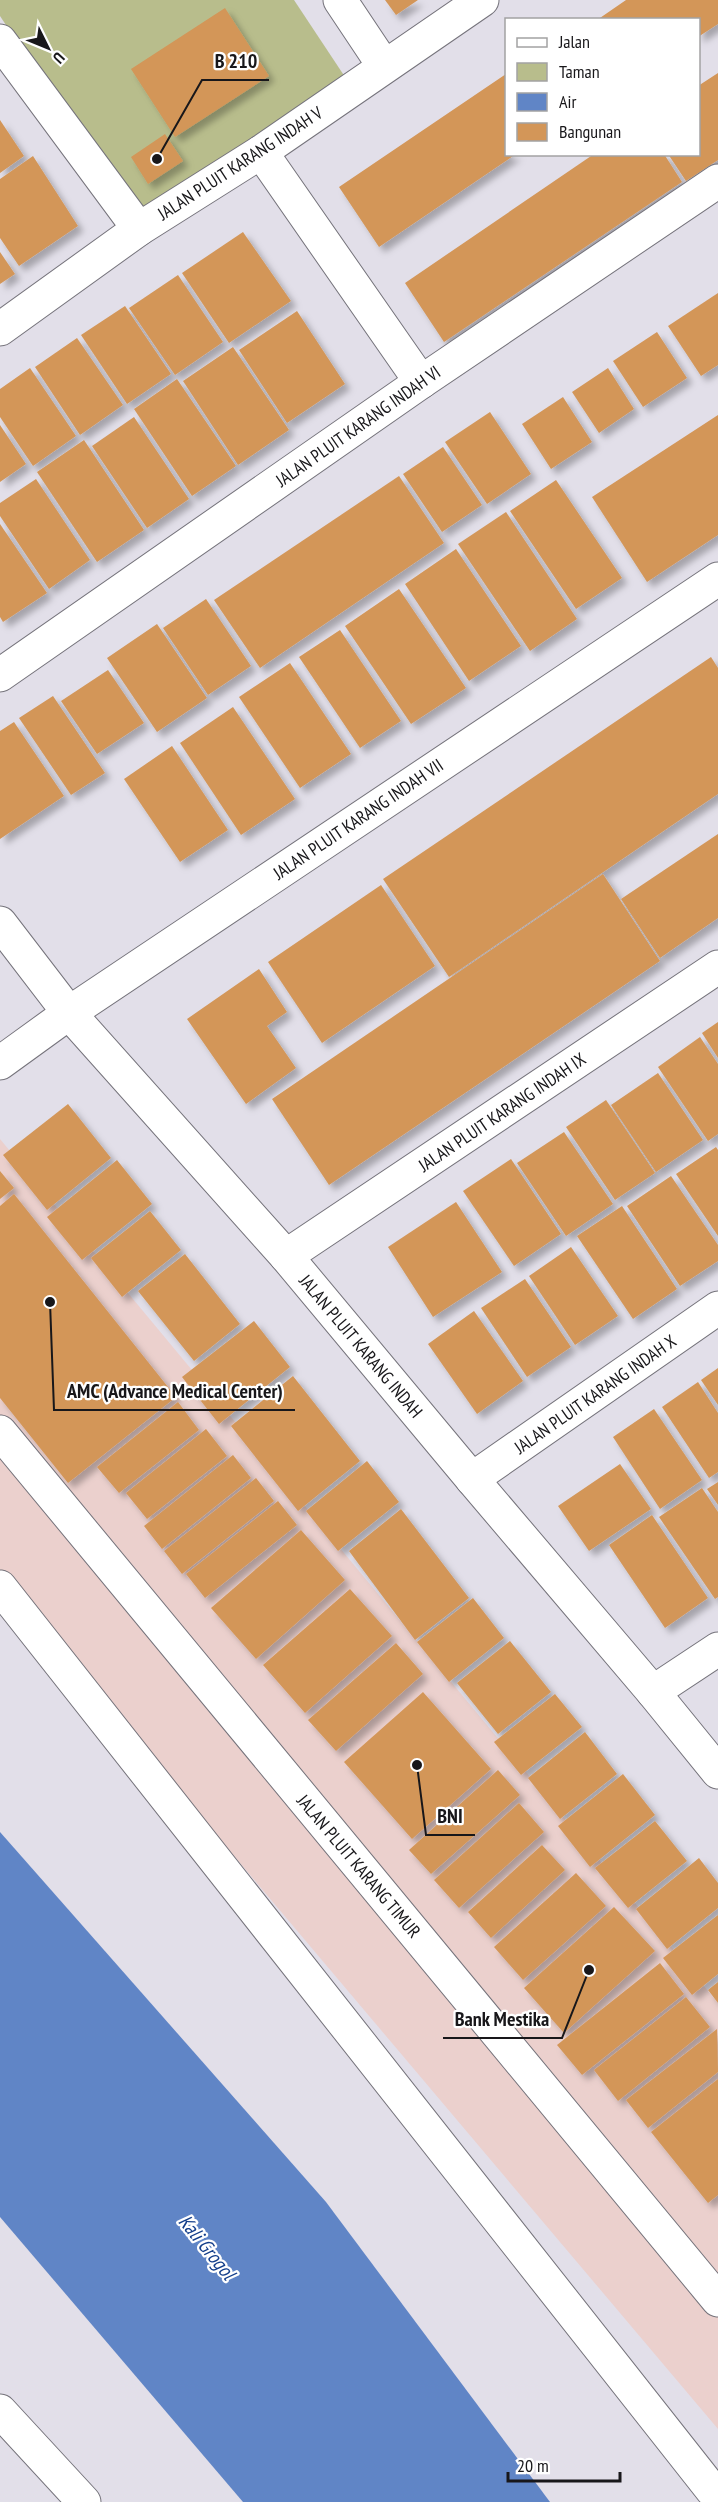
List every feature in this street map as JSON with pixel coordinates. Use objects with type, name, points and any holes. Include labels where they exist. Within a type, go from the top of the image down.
[{"type":"street","points":[[340,0],[384,66]]},
{"type":"street","name":"JALAN PLUIT KARANG INDAH V","points":[[0,329],[139,229],[261,152],[482,0]]},
{"type":"street","points":[[0,41],[139,229]]},
{"type":"street","points":[[261,152],[421,382]]},
{"type":"street","name":"JALAN PLUIT KARANG INDAH VI","points":[[0,675],[421,382],[718,181]]},
{"type":"street","name":"JALAN PLUIT KARANG INDAH VII","points":[[0,1063],[69,1013],[718,579]]},
{"type":"street","name":"JALAN PLUIT KARANG INDAH","points":[[0,923],[69,1013],[286,1256],[718,1772]]},
{"type":"street","name":"JALAN PLUIT KARANG INDAH IX","points":[[286,1256],[718,967]]},
{"type":"street","name":"JALAN PLUIT KARANG INDAH X","points":[[472,1479],[718,1308]]},
{"type":"street","name":"JALAN PLUIT KARANG TIMUR","points":[[0,1432],[718,2300]]},
{"type":"street","points":[[0,1587],[712,2490]]},
{"type":"street","points":[[653,1692],[718,1649]]},
{"type":"street","points":[[0,2411],[84,2502]]},
{"type":"shaded area","points":[[0,1139],[718,2003],[718,2429],[0,1579]]},
{"type":"green space","points":[[0,0],[294,0],[349,83],[138,224],[0,16]]},
{"type":"water","name":"Kali Grogol","points":[[0,1832],[326,2202],[550,2502],[243,2502],[0,2217]]},
{"type":"building","points":[[385,0],[418,0],[396,15]]},
{"type":"building","points":[[626,0],[718,0],[718,24],[700,36],[700,18],[600,18]]},
{"type":"building","points":[[225,8],[269,76],[175,137],[131,69]]},
{"type":"building","points":[[718,73],[718,160],[686,181],[669,156],[700,156],[700,85]]},
{"type":"building","points":[[505,75],[505,156],[513,156],[379,247],[339,187]]},
{"type":"building","points":[[0,120],[24,156],[0,173]]},
{"type":"building","points":[[165,134],[183,161],[148,184],[131,157]]},
{"type":"building","points":[[33,156],[78,226],[19,266],[0,238],[0,179]]},
{"type":"building","points":[[591,156],[665,156],[682,182],[444,342],[405,283]]},
{"type":"building","points":[[243,232],[291,301],[229,343],[182,273]]},
{"type":"building","points":[[0,252],[15,274],[0,284]]},
{"type":"building","points":[[178,275],[223,342],[175,375],[129,308]]},
{"type":"building","points":[[718,293],[718,365],[701,376],[668,326]]},
{"type":"building","points":[[125,306],[171,374],[127,404],[81,335]]},
{"type":"building","points":[[297,311],[345,384],[287,423],[239,350]]},
{"type":"building","points":[[657,332],[687,378],[643,407],[613,361]]},
{"type":"building","points":[[77,338],[123,405],[80,435],[35,367]]},
{"type":"building","points":[[233,347],[289,430],[238,465],[183,381]]},
{"type":"building","points":[[30,368],[76,436],[33,466],[0,417],[0,389]]},
{"type":"building","points":[[608,368],[634,409],[599,433],[572,392]]},
{"type":"building","points":[[177,379],[236,466],[192,496],[134,409]]},
{"type":"building","points":[[563,397],[592,442],[551,469],[522,424]]},
{"type":"building","points":[[490,412],[531,474],[487,504],[445,442]]},
{"type":"building","points":[[718,415],[718,535],[647,582],[592,497]]},
{"type":"building","points":[[134,417],[189,499],[147,528],[92,446]]},
{"type":"building","points":[[0,425],[26,464],[0,482]]},
{"type":"building","points":[[84,440],[144,530],[97,562],[37,472]]},
{"type":"building","points":[[443,447],[482,505],[442,532],[403,474]]},
{"type":"building","points":[[399,476],[444,543],[260,668],[214,600]]},
{"type":"building","points":[[36,479],[90,560],[49,589],[0,516],[0,503]]},
{"type":"building","points":[[556,480],[622,578],[576,609],[510,511]]},
{"type":"building","points":[[506,512],[577,619],[530,651],[458,544]]},
{"type":"building","points":[[0,524],[47,593],[3,622],[0,617]]},
{"type":"building","points":[[456,549],[521,646],[469,681],[405,584]]},
{"type":"building","points":[[399,589],[466,688],[411,724],[345,626]]},
{"type":"building","points":[[206,599],[251,666],[208,695],[163,628]]},
{"type":"building","points":[[157,624],[207,698],[157,732],[107,658]]},
{"type":"building","points":[[340,630],[401,721],[360,748],[299,657]]},
{"type":"building","points":[[711,657],[718,668],[718,794],[449,977],[383,879]]},
{"type":"building","points":[[290,663],[351,754],[300,788],[239,697]]},
{"type":"building","points":[[108,670],[144,723],[97,754],[61,701]]},
{"type":"building","points":[[53,696],[105,773],[71,795],[19,718]]},
{"type":"building","points":[[233,707],[295,799],[241,835],[180,743]]},
{"type":"building","points":[[14,722],[64,796],[0,839],[0,731]]},
{"type":"building","points":[[172,746],[228,830],[180,862],[124,779]]},
{"type":"building","points":[[718,834],[718,918],[660,958],[621,899]]},
{"type":"building","points":[[603,874],[660,961],[329,1185],[272,1099]]},
{"type":"building","points":[[381,885],[435,966],[322,1043],[268,962]]},
{"type":"building","points":[[259,969],[287,1012],[267,1026],[296,1068],[246,1104],[187,1019]]},
{"type":"building","points":[[718,1022],[718,1058],[702,1033]]},
{"type":"building","points":[[700,1037],[718,1064],[718,1134],[708,1141],[658,1067]]},
{"type":"building","points":[[658,1073],[703,1140],[656,1172],[611,1105]]},
{"type":"building","points":[[606,1100],[655,1173],[615,1200],[566,1127]]},
{"type":"building","points":[[68,1104],[111,1158],[47,1210],[3,1155]]},
{"type":"building","points":[[564,1132],[613,1204],[566,1236],[517,1163]]},
{"type":"building","points":[[716,1147],[718,1150],[718,1236],[676,1174]]},
{"type":"building","points":[[511,1159],[561,1234],[514,1266],[463,1191]]},
{"type":"building","points":[[117,1160],[152,1204],[82,1260],[47,1217]]},
{"type":"building","points":[[0,1171],[14,1188],[0,1199]]},
{"type":"building","points":[[671,1176],[718,1245],[718,1261],[680,1286],[627,1206]]},
{"type":"building","points":[[14,1194],[176,1397],[68,1483],[0,1398],[0,1206]]},
{"type":"building","points":[[456,1202],[502,1272],[433,1317],[388,1247]]},
{"type":"building","points":[[622,1206],[677,1289],[633,1319],[577,1236]]},
{"type":"building","points":[[150,1211],[181,1250],[122,1297],[91,1258]]},
{"type":"building","points":[[571,1247],[618,1316],[575,1345],[529,1276]]},
{"type":"building","points":[[185,1254],[240,1324],[194,1361],[138,1291]]},
{"type":"building","points":[[525,1279],[571,1347],[527,1377],[481,1308]]},
{"type":"building","points":[[474,1311],[523,1381],[477,1414],[428,1344]]},
{"type":"building","points":[[254,1321],[290,1367],[219,1424],[182,1377]]},
{"type":"building","points":[[718,1368],[718,1405],[701,1380]]},
{"type":"building","points":[[293,1376],[360,1461],[298,1511],[231,1426]]},
{"type":"building","points":[[698,1382],[718,1413],[718,1472],[709,1478],[662,1407]]},
{"type":"building","points":[[178,1402],[199,1430],[119,1493],[97,1467]]},
{"type":"building","points":[[654,1409],[702,1480],[660,1509],[613,1437]]},
{"type":"building","points":[[206,1429],[227,1456],[147,1519],[126,1493]]},
{"type":"building","points":[[233,1455],[251,1478],[162,1549],[144,1526]]},
{"type":"building","points":[[367,1461],[399,1502],[338,1551],[306,1511]]},
{"type":"building","points":[[620,1464],[651,1509],[589,1551],[558,1506]]},
{"type":"building","points":[[256,1478],[274,1501],[182,1574],[164,1551]]},
{"type":"building","points":[[718,1482],[718,1505],[707,1489]]},
{"type":"building","points":[[702,1488],[718,1512],[718,1597],[715,1599],[659,1517]]},
{"type":"building","points":[[278,1501],[297,1525],[205,1598],[186,1574]]},
{"type":"building","points":[[401,1509],[469,1598],[415,1640],[349,1551]]},
{"type":"building","points":[[652,1515],[708,1598],[665,1628],[609,1545]]},
{"type":"building","points":[[301,1530],[345,1580],[256,1659],[211,1608]]},
{"type":"building","points":[[350,1589],[392,1636],[305,1713],[263,1665]]},
{"type":"building","points":[[473,1598],[504,1638],[449,1682],[417,1642]]},
{"type":"building","points":[[510,1641],[551,1692],[498,1734],[457,1683]]},
{"type":"building","points":[[396,1643],[423,1674],[336,1751],[308,1720]]},
{"type":"building","points":[[423,1692],[491,1769],[412,1839],[344,1762]]},
{"type":"building","points":[[555,1694],[582,1727],[521,1775],[494,1742]]},
{"type":"building","points":[[585,1732],[617,1774],[560,1819],[528,1778]]},
{"type":"building","points":[[498,1770],[520,1795],[431,1874],[409,1850]]},
{"type":"building","points":[[623,1774],[655,1815],[590,1867],[558,1826]]},
{"type":"building","points":[[519,1803],[544,1832],[459,1908],[434,1880]]},
{"type":"building","points":[[655,1821],[687,1861],[628,1908],[595,1868]]},
{"type":"building","points":[[542,1845],[565,1870],[491,1938],[468,1912]]},
{"type":"building","points":[[699,1858],[718,1883],[718,1908],[667,1949],[636,1909]]},
{"type":"building","points":[[576,1873],[606,1906],[523,1980],[494,1947]]},
{"type":"building","points":[[614,1907],[655,1951],[564,2033],[524,1988]]},
{"type":"building","points":[[718,1915],[718,1974],[692,1995],[663,1958]]},
{"type":"building","points":[[660,1963],[684,1994],[582,2075],[557,2045]]},
{"type":"building","points":[[718,1982],[718,2003],[708,1990]]},
{"type":"building","points":[[686,1997],[710,2027],[618,2101],[594,2070]]},
{"type":"building","points":[[717,2029],[718,2072],[648,2128],[626,2100]]},
{"type":"building","points":[[718,2079],[718,2195],[708,2203],[651,2132]]},
{"type":"place","name":"B 210","points":[[157,159]]},
{"type":"place","name":"AMC (Advance Medical Center)","points":[[50,1302]]},
{"type":"place","name":"BNI","points":[[417,1765]]},
{"type":"place","name":"Bank Mestika","points":[[589,1970]]}]
